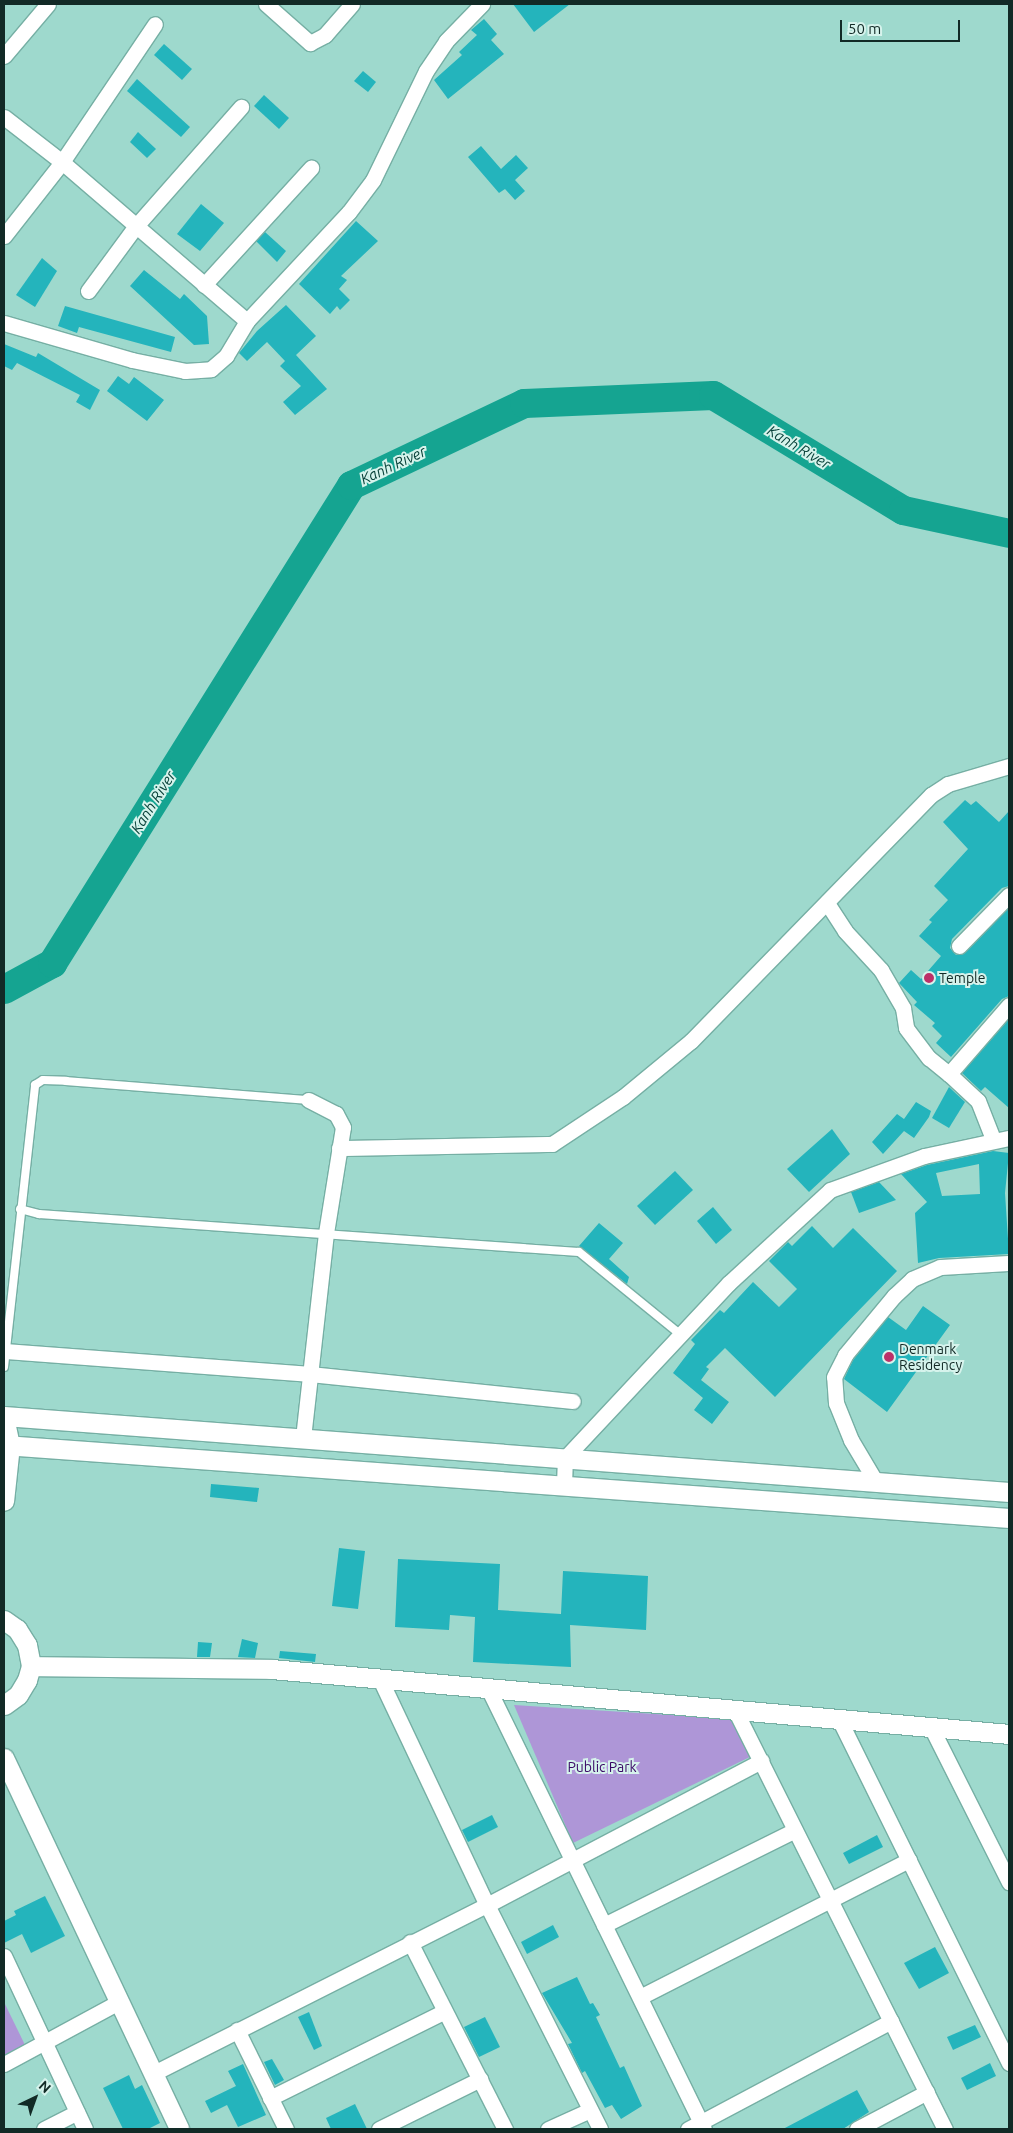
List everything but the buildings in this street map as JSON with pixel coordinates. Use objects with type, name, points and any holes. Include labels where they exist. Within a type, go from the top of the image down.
[{"type":"street","points":[[4,56],[48,4]]},
{"type":"street","points":[[266,4],[310,43],[325,35],[352,4]]},
{"type":"street","points":[[4,323],[132,360],[185,371],[211,368],[226,356],[247,321],[348,212],[373,180],[426,71],[446,41],[482,4]]},
{"type":"street","points":[[4,236],[62,162],[155,24]]},
{"type":"street","points":[[88,291],[136,226],[241,108]]},
{"type":"street","points":[[4,117],[62,162],[247,321]]},
{"type":"street","points":[[204,285],[311,168]]},
{"type":"street","points":[[339,1148],[552,1144],[623,1097],[692,1040],[931,795],[948,784],[1009,766]]},
{"type":"street","points":[[827,903],[845,931],[881,970],[902,1008],[906,1028],[912,1037],[929,1058],[978,1102],[993,1139]]},
{"type":"street","points":[[959,946],[1007,903]]},
{"type":"street","points":[[949,1074],[1009,1005]]},
{"type":"street","points":[[303,1438],[326,1233],[343,1127],[336,1114],[308,1100]]},
{"type":"street","points":[[564,1485],[565,1458],[729,1283],[830,1190],[924,1156],[993,1139],[1009,1138]]},
{"type":"street","points":[[876,1482],[851,1440],[836,1403],[834,1378],[845,1355],[894,1296],[912,1279],[940,1267],[1009,1262]]},
{"type":"street","points":[[5,1351],[310,1374],[573,1401]]},
{"type":"street","points":[[4,1501],[7,1445],[4,1417],[1009,1492]]},
{"type":"street","points":[[7,1445],[1009,1518]]},
{"type":"street","points":[[4,1620],[17,1629],[27,1645],[31,1666],[28,1680],[18,1695],[4,1705]]},
{"type":"street","points":[[31,1666],[271,1669],[487,1686],[1009,1734]]},
{"type":"street","points":[[380,1679],[488,1905],[600,2129]]},
{"type":"street","points":[[487,1686],[640,1997],[698,2127],[891,2021]]},
{"type":"street","points":[[735,1710],[946,2129]]},
{"type":"street","points":[[839,1719],[1007,2054]]},
{"type":"street","points":[[931,1727],[1009,1882]]},
{"type":"street","points":[[4,1758],[117,2003],[179,2129]]},
{"type":"street","points":[[152,2074],[410,1942],[488,1905],[572,1858],[761,1761]]},
{"type":"street","points":[[604,1925],[795,1830]]},
{"type":"street","points":[[640,1997],[909,1860]]},
{"type":"street","points":[[410,1942],[505,2129]]},
{"type":"street","points":[[4,1956],[85,2129]]},
{"type":"street","points":[[4,2064],[117,2003]]},
{"type":"street","points":[[270,2098],[445,2011]]},
{"type":"street","points":[[237,2030],[286,2129]]},
{"type":"street","points":[[379,2129],[480,2078]]},
{"type":"street","points":[[856,2129],[927,2092]]},
{"type":"street","points":[[548,2129],[590,2110]]},
{"type":"street","points":[[44,2129],[77,2112]]},
{"type":"lane","points":[[4,1367],[31,1094],[34,1085],[43,1080],[308,1100]]},
{"type":"lane","points":[[20,1209],[39,1214],[579,1252],[681,1336]]},
{"type":"green space","name":"Public Park","points":[[514,1705],[733,1719],[754,1755],[573,1843]]},
{"type":"green space","points":[[4,2002],[25,2045],[4,2055]]},
{"type":"waterway","name":"Kanh River","points":[[4,989],[52,963],[351,485],[524,403],[713,395],[903,510],[1009,533]]},
{"type":"place","name":"Temple","points":[[929,978]]},
{"type":"place","name":"Denmark Residency","points":[[889,1357]]}]
